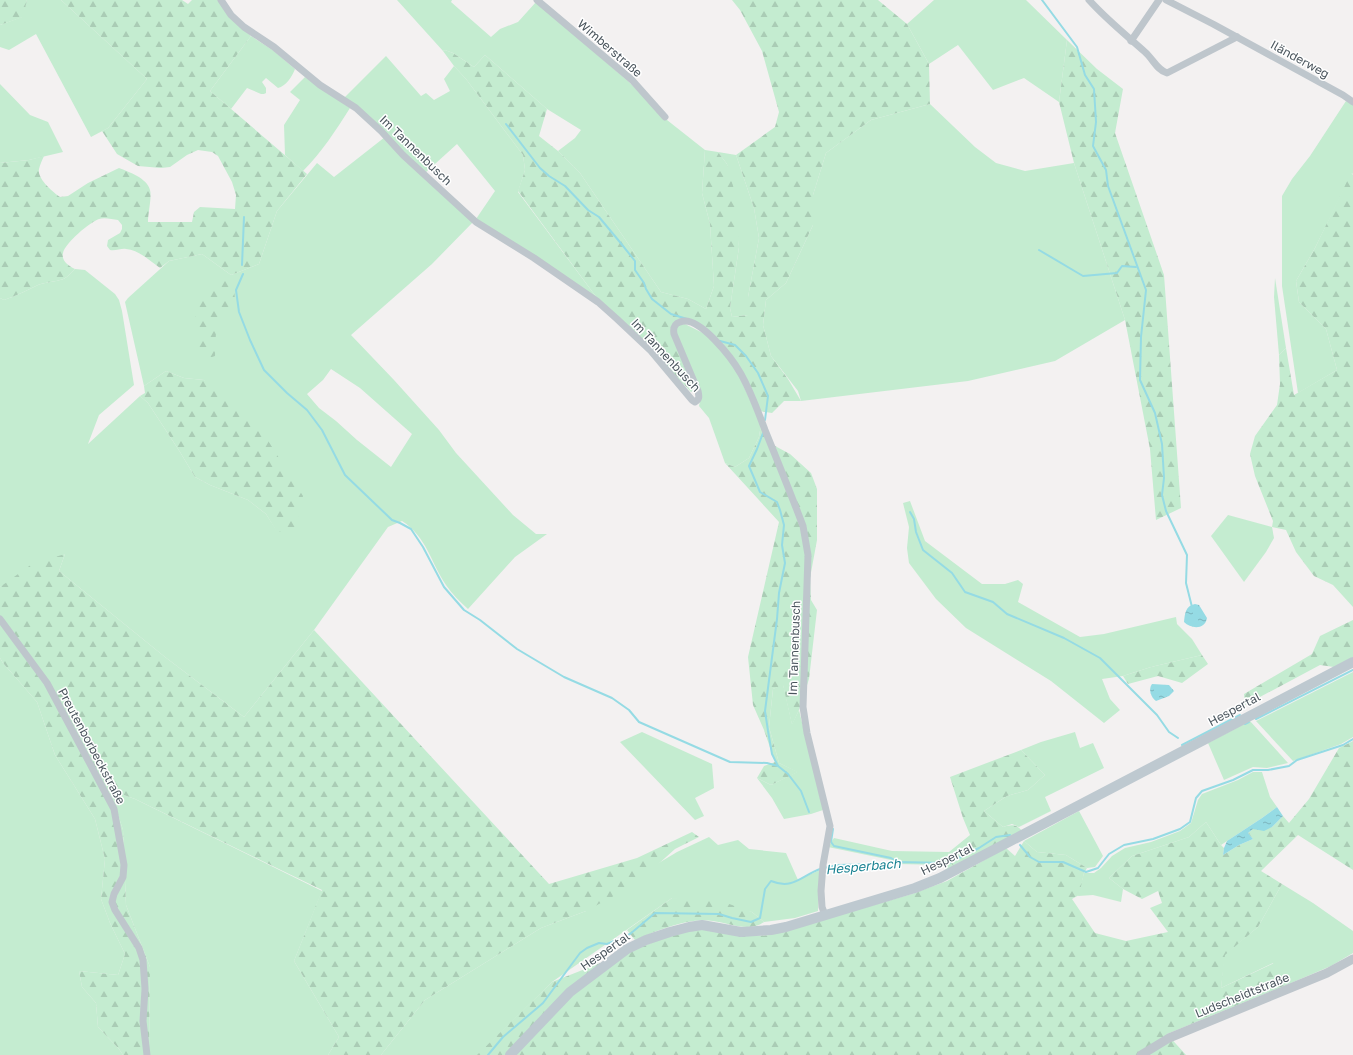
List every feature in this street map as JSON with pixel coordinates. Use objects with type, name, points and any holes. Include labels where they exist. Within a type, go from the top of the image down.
[{"type":"main road","name":"Hespertal","points":[[510,1055],[570,992],[626,949],[670,932],[702,925],[741,932],[771,930],[786,927],[915,888],[940,878],[1353,662]]},
{"type":"street","name":"Im Tannenbusch","points":[[221,0],[231,15],[244,27],[274,47],[320,84],[356,108],[381,131],[403,155],[476,222],[534,258],[598,302],[651,351],[692,400],[695,402],[700,396],[674,334],[676,324],[682,321],[696,324],[710,334],[735,364],[755,404],[803,526],[806,538],[808,555],[808,588],[803,707],[807,733],[830,826],[822,873],[822,907],[825,915]]},
{"type":"street","name":"Wimberstraße","points":[[537,0],[632,80],[665,117]]},
{"type":"street","points":[[1089,0],[1131,41],[1145,52],[1161,71],[1167,73],[1237,37]]},
{"type":"street","points":[[1131,41],[1159,0]]},
{"type":"street","name":"Iländerweg","points":[[1166,0],[1237,37],[1336,91],[1353,102]]},
{"type":"street","name":"Preutenborbeckstraße","points":[[0,619],[47,683],[114,809],[124,865],[123,877],[114,894],[112,902],[115,910],[139,948],[143,960],[145,989],[143,1021],[147,1055]]},
{"type":"street","name":"Ludscheidtstraße","points":[[1141,1055],[1168,1038],[1327,973],[1353,959]]},
{"type":"green space","points":[[0,0],[27,0],[23,17],[0,25]]},
{"type":"green space","points":[[27,0],[61,0],[147,79],[108,128],[91,137],[36,34],[9,50],[0,47],[0,25],[22,17]]},
{"type":"green space","points":[[61,0],[182,0],[188,4],[192,0],[218,0],[234,21],[251,36],[210,91],[307,174],[277,211],[259,264],[231,275],[202,254],[169,261],[160,268],[135,251],[124,249],[110,250],[107,246],[108,240],[120,233],[122,225],[118,220],[101,218],[84,228],[65,249],[63,253],[64,261],[75,269],[68,276],[38,285],[4,300],[0,298],[0,163],[29,160],[44,156],[39,169],[40,177],[53,192],[60,197],[68,196],[88,183],[119,168],[142,179],[148,186],[151,197],[148,222],[192,222],[194,212],[200,207],[235,209],[236,195],[232,182],[218,156],[212,152],[198,150],[187,155],[170,167],[161,168],[138,166],[117,154],[102,131],[108,128],[147,79]]},
{"type":"green space","points":[[397,0],[452,0],[451,2],[491,37],[500,29],[518,22],[536,2],[629,82],[667,120],[705,150],[702,193],[710,224],[714,286],[706,309],[688,299],[661,292],[580,173],[558,151],[575,138],[581,130],[547,109],[485,55],[474,67],[453,53],[445,50],[443,51]]},
{"type":"green space","points":[[732,0],[878,0],[907,24],[929,64],[930,104],[871,120],[826,153],[813,195],[813,225],[786,283],[766,300],[763,325],[771,356],[788,379],[801,401],[784,401],[772,413],[759,411],[747,382],[697,322],[682,318],[676,321],[672,327],[696,389],[691,392],[655,354],[597,298],[518,191],[525,170],[523,155],[443,51],[445,50],[453,53],[474,67],[485,55],[547,109],[539,136],[558,151],[580,173],[661,292],[688,299],[706,309],[714,286],[710,224],[702,193],[705,150],[718,152],[727,164],[735,193],[739,247],[730,308],[732,317],[748,315],[748,297],[759,238],[754,208],[736,155],[775,127],[779,112],[762,51],[740,10]]},
{"type":"green space","points":[[934,0],[1026,0],[1067,40],[1059,102],[1024,78],[993,90],[958,45],[929,64],[907,24]]},
{"type":"green space","points":[[251,36],[274,51],[295,69],[288,81],[278,88],[266,78],[262,82],[266,88],[266,93],[264,94],[247,88],[231,109],[210,91]]},
{"type":"green space","points":[[1067,40],[1097,69],[1123,89],[1115,133],[1164,275],[1181,508],[1156,520],[1150,449],[1125,320],[1074,163],[1059,102]]},
{"type":"green space","points":[[386,56],[421,96],[426,93],[434,100],[450,91],[444,79],[454,66],[466,79],[523,155],[525,170],[518,192],[597,298],[476,219],[432,264],[351,335],[439,430],[456,453],[513,515],[536,534],[547,534],[515,557],[468,609],[448,588],[423,542],[410,527],[402,521],[388,527],[314,630],[244,717],[165,657],[59,571],[65,554],[0,587],[0,298],[4,300],[38,285],[62,279],[68,276],[75,269],[85,270],[115,294],[119,300],[122,311],[134,385],[99,415],[88,444],[140,396],[148,403],[195,477],[210,485],[248,500],[266,514],[277,531],[204,380],[184,378],[166,371],[144,386],[125,302],[169,261],[202,254],[231,275],[259,264],[277,211],[317,163],[334,177],[385,137],[344,98]],"holes":[[[457,144],[495,191],[476,219],[425,173]],[[331,369],[360,388],[412,434],[391,467],[319,408],[307,394],[323,380]]]},
{"type":"green space","points":[[305,77],[350,108],[323,149],[303,171],[285,155],[284,125],[300,100],[290,92]]},
{"type":"green space","points":[[0,84],[30,115],[48,122],[63,152],[29,160],[0,163]]},
{"type":"green space","points":[[1346,101],[1353,105],[1353,175],[1352,173],[1315,248],[1296,281],[1299,302],[1326,329],[1337,370],[1298,393],[1282,286],[1282,196],[1292,179],[1310,156]]},
{"type":"green space","points":[[930,104],[975,147],[996,163],[1025,171],[1074,163],[1125,320],[1055,361],[968,381],[801,401],[798,391],[771,356],[763,325],[766,300],[786,283],[813,225],[813,195],[826,153],[871,120]]},
{"type":"green space","points":[[718,152],[736,155],[754,208],[759,238],[748,297],[748,315],[732,317],[730,308],[739,247],[727,164]]},
{"type":"green space","points":[[1351,173],[1353,175],[1353,607],[1333,585],[1314,576],[1296,552],[1286,530],[1272,527],[1273,521],[1255,476],[1250,454],[1255,436],[1277,405],[1280,384],[1279,355],[1286,348],[1294,395],[1337,370],[1326,329],[1299,302],[1296,281],[1315,248]]},
{"type":"green space","points":[[223,273],[233,280],[236,309],[232,311],[216,331],[215,356],[203,360],[198,353],[195,316],[202,293]]},
{"type":"green space","points":[[1275,278],[1286,348],[1279,355],[1274,297]]},
{"type":"green space","points":[[685,324],[709,336],[734,365],[761,424],[759,437],[749,458],[735,467],[725,463],[709,418],[699,406],[701,397],[675,330],[678,325]]},
{"type":"green space","points":[[166,371],[184,378],[204,380],[267,439],[303,496],[295,530],[277,532],[266,514],[248,500],[210,485],[195,477],[148,403],[140,396],[145,393],[144,386]]},
{"type":"green space","points":[[761,424],[775,446],[790,454],[811,473],[817,489],[817,540],[810,578],[811,600],[817,610],[809,679],[799,710],[792,725],[783,685],[773,689],[769,727],[779,763],[798,772],[771,785],[757,778],[764,766],[775,762],[764,730],[753,705],[748,657],[779,522],[725,463],[735,467],[749,458],[759,437]]},
{"type":"green space","points":[[910,501],[925,541],[982,584],[1005,584],[1018,580],[1023,584],[1018,602],[1080,637],[1104,634],[1176,617],[1177,624],[1192,639],[1202,655],[1151,667],[1123,676],[1102,679],[1110,699],[1120,710],[1104,723],[1051,681],[966,628],[936,599],[909,563],[907,548],[909,527],[903,503]]},
{"type":"green space","points":[[1228,515],[1272,527],[1274,538],[1266,552],[1244,582],[1211,536]]},
{"type":"green space","points":[[65,554],[59,571],[165,657],[244,717],[314,630],[549,884],[637,858],[692,832],[699,837],[675,849],[636,884],[586,911],[541,928],[425,1000],[381,1055],[328,1055],[339,1037],[294,961],[322,890],[135,799],[110,790],[123,830],[126,905],[150,967],[150,1055],[123,1055],[98,1027],[96,1003],[82,987],[79,971],[118,975],[125,954],[110,923],[101,899],[105,859],[95,819],[55,755],[37,702],[0,658],[0,587],[32,564]]},
{"type":"green space","points":[[1353,620],[1353,657],[1334,667],[1320,665],[1245,705],[1244,694],[1312,654],[1320,636]]},
{"type":"green space","points":[[1202,655],[1208,664],[1182,683],[1158,676],[1128,684],[1123,676],[1151,667]]},
{"type":"green space","points":[[0,658],[37,702],[55,755],[95,819],[105,859],[101,899],[110,923],[125,954],[118,975],[79,971],[82,987],[96,1003],[98,1027],[123,1055],[0,1055]]},
{"type":"green space","points":[[1353,672],[1353,737],[1341,744],[1293,761],[1256,721]]},
{"type":"green space","points":[[783,684],[792,724],[799,710],[823,810],[784,819],[772,798],[757,778],[771,785],[797,772],[779,763],[769,727],[773,689]]},
{"type":"green space","points":[[1250,721],[1288,763],[1267,768],[1253,767],[1224,780],[1208,743]]},
{"type":"green space","points":[[642,732],[712,764],[714,788],[695,798],[704,816],[695,820],[620,742]]},
{"type":"green space","points":[[1075,732],[1080,748],[1093,743],[1104,768],[1045,797],[1051,811],[1019,827],[1012,824],[1003,827],[984,811],[1007,796],[1028,790],[1045,775],[1021,750],[1041,742]]},
{"type":"green space","points":[[1353,741],[1353,870],[1298,835],[1261,871],[1282,884],[1258,927],[1225,955],[1221,988],[1274,963],[1284,986],[1167,1034],[1186,1055],[477,1055],[552,982],[669,936],[694,930],[709,929],[749,936],[770,935],[912,894],[947,881],[1006,848],[1015,856],[1024,841],[1037,852],[1066,855],[1087,868],[1084,873],[1079,895],[1072,899],[1095,933],[1126,941],[1168,932],[1150,908],[1162,903],[1158,891],[1142,899],[1123,889],[1109,878],[1132,856],[1189,837],[1206,822],[1224,848],[1223,855],[1239,845],[1253,839],[1248,833],[1253,829],[1272,827],[1283,816],[1289,823],[1309,799],[1339,748]]},
{"type":"green space","points":[[1021,750],[1045,775],[1028,790],[1007,796],[984,811],[1003,827],[1014,825],[1019,827],[1023,832],[954,867],[948,859],[949,852],[970,835],[950,777]]},
{"type":"green space","points":[[1253,772],[1262,772],[1270,797],[1277,807],[1262,818],[1221,845],[1206,822],[1189,837],[1132,856],[1109,878],[1123,889],[1121,902],[1093,895],[1078,896],[1084,873],[1094,873],[1112,856],[1125,848],[1151,842],[1180,831],[1191,823],[1198,800],[1202,794],[1238,780]]},
{"type":"green space","points":[[110,790],[135,799],[322,891],[294,961],[339,1037],[328,1055],[150,1055],[150,967],[126,905],[123,830]]},
{"type":"green space","points":[[1079,811],[1103,856],[1095,867],[1087,868],[1066,855],[1037,852],[1024,841]]},
{"type":"green space","points":[[709,837],[718,845],[738,840],[749,849],[786,853],[798,880],[820,870],[818,911],[795,918],[764,922],[752,912],[672,898],[552,982],[478,1055],[381,1055],[425,1000],[541,928],[586,911],[584,908],[677,852]]},
{"type":"green space","points":[[834,838],[892,851],[949,852],[948,859],[954,867],[946,870],[945,865],[897,864],[891,860],[828,847]]},
{"type":"green space","points":[[1282,884],[1313,903],[1353,931],[1353,953],[1331,966],[1284,986],[1273,963],[1221,988],[1224,955],[1258,927]]},
{"type":"green space","points":[[672,898],[715,899],[752,912],[764,922],[752,927],[745,927],[713,921],[693,921],[673,926],[635,940],[627,930]]},
{"type":"water","points":[[1195,604],[1199,605],[1207,618],[1204,625],[1197,627],[1190,626],[1184,622],[1187,608]]},
{"type":"water","points":[[1152,684],[1169,685],[1174,691],[1169,696],[1156,701],[1151,693],[1150,688]]},
{"type":"water","points":[[1277,807],[1283,816],[1272,827],[1264,831],[1253,829],[1248,833],[1253,839],[1239,845],[1223,855],[1227,841]]},
{"type":"waterway","points":[[1042,0],[1077,47],[1085,75],[1094,89],[1096,122],[1093,146],[1106,170],[1108,186],[1146,290],[1141,337],[1140,380],[1155,413],[1162,444],[1164,478],[1162,495],[1166,511],[1187,555],[1186,583],[1192,607]]},
{"type":"waterway","points":[[506,124],[540,168],[549,176],[565,186],[588,210],[599,217],[635,261],[635,270],[652,299],[671,314],[687,319]]},
{"type":"waterway","points":[[242,265],[244,217]]},
{"type":"waterway","points":[[1039,250],[1083,276],[1117,273],[1122,266],[1136,267]]},
{"type":"waterway","points":[[243,274],[236,290],[239,312],[264,370],[307,410],[322,430],[345,475],[392,520],[411,529],[423,547],[444,587],[464,610],[480,620],[517,649],[564,677],[612,698],[629,710],[639,722],[730,762],[767,763],[778,766]]},
{"type":"waterway","points":[[720,341],[735,345],[746,356],[758,373],[768,396],[765,420]]},
{"type":"waterway","points":[[763,433],[749,466],[760,492],[777,502],[780,510],[784,525],[782,545],[785,563],[779,593],[765,711],[772,754],[778,766],[788,774],[801,791],[809,812]]},
{"type":"waterway","points":[[910,512],[914,519],[916,532],[923,550],[952,573],[965,592],[993,602],[1007,614],[1064,638],[1100,658],[1157,715],[1169,732],[1178,738]]},
{"type":"waterway","points":[[1256,719],[1353,670]]},
{"type":"waterway","points":[[1182,745],[1240,715]]},
{"type":"waterway","points":[[1245,724],[1249,722]]},
{"type":"waterway","name":"Hesperbach","points":[[1020,845],[1030,857],[1039,862],[1063,862],[1086,872],[1098,868],[1109,854],[1124,845],[1153,839],[1180,829],[1190,822],[1196,798],[1202,791],[1233,780],[1253,770],[1268,770],[1289,766],[1297,760],[1343,745],[1353,739]]},
{"type":"waterway","points":[[833,829],[831,842],[834,846],[891,858],[896,861]]},
{"type":"waterway","name":"Hesperbach","points":[[825,868],[837,865],[884,864],[897,862],[949,863],[979,848],[996,837],[1010,835]]},
{"type":"waterway","name":"Hesperbach","points":[[488,1055],[503,1037],[543,1003],[580,953],[587,948],[599,943],[607,944],[630,934],[655,913],[719,914],[751,922],[760,918],[765,889],[771,881],[785,884],[791,883],[820,869]]}]
